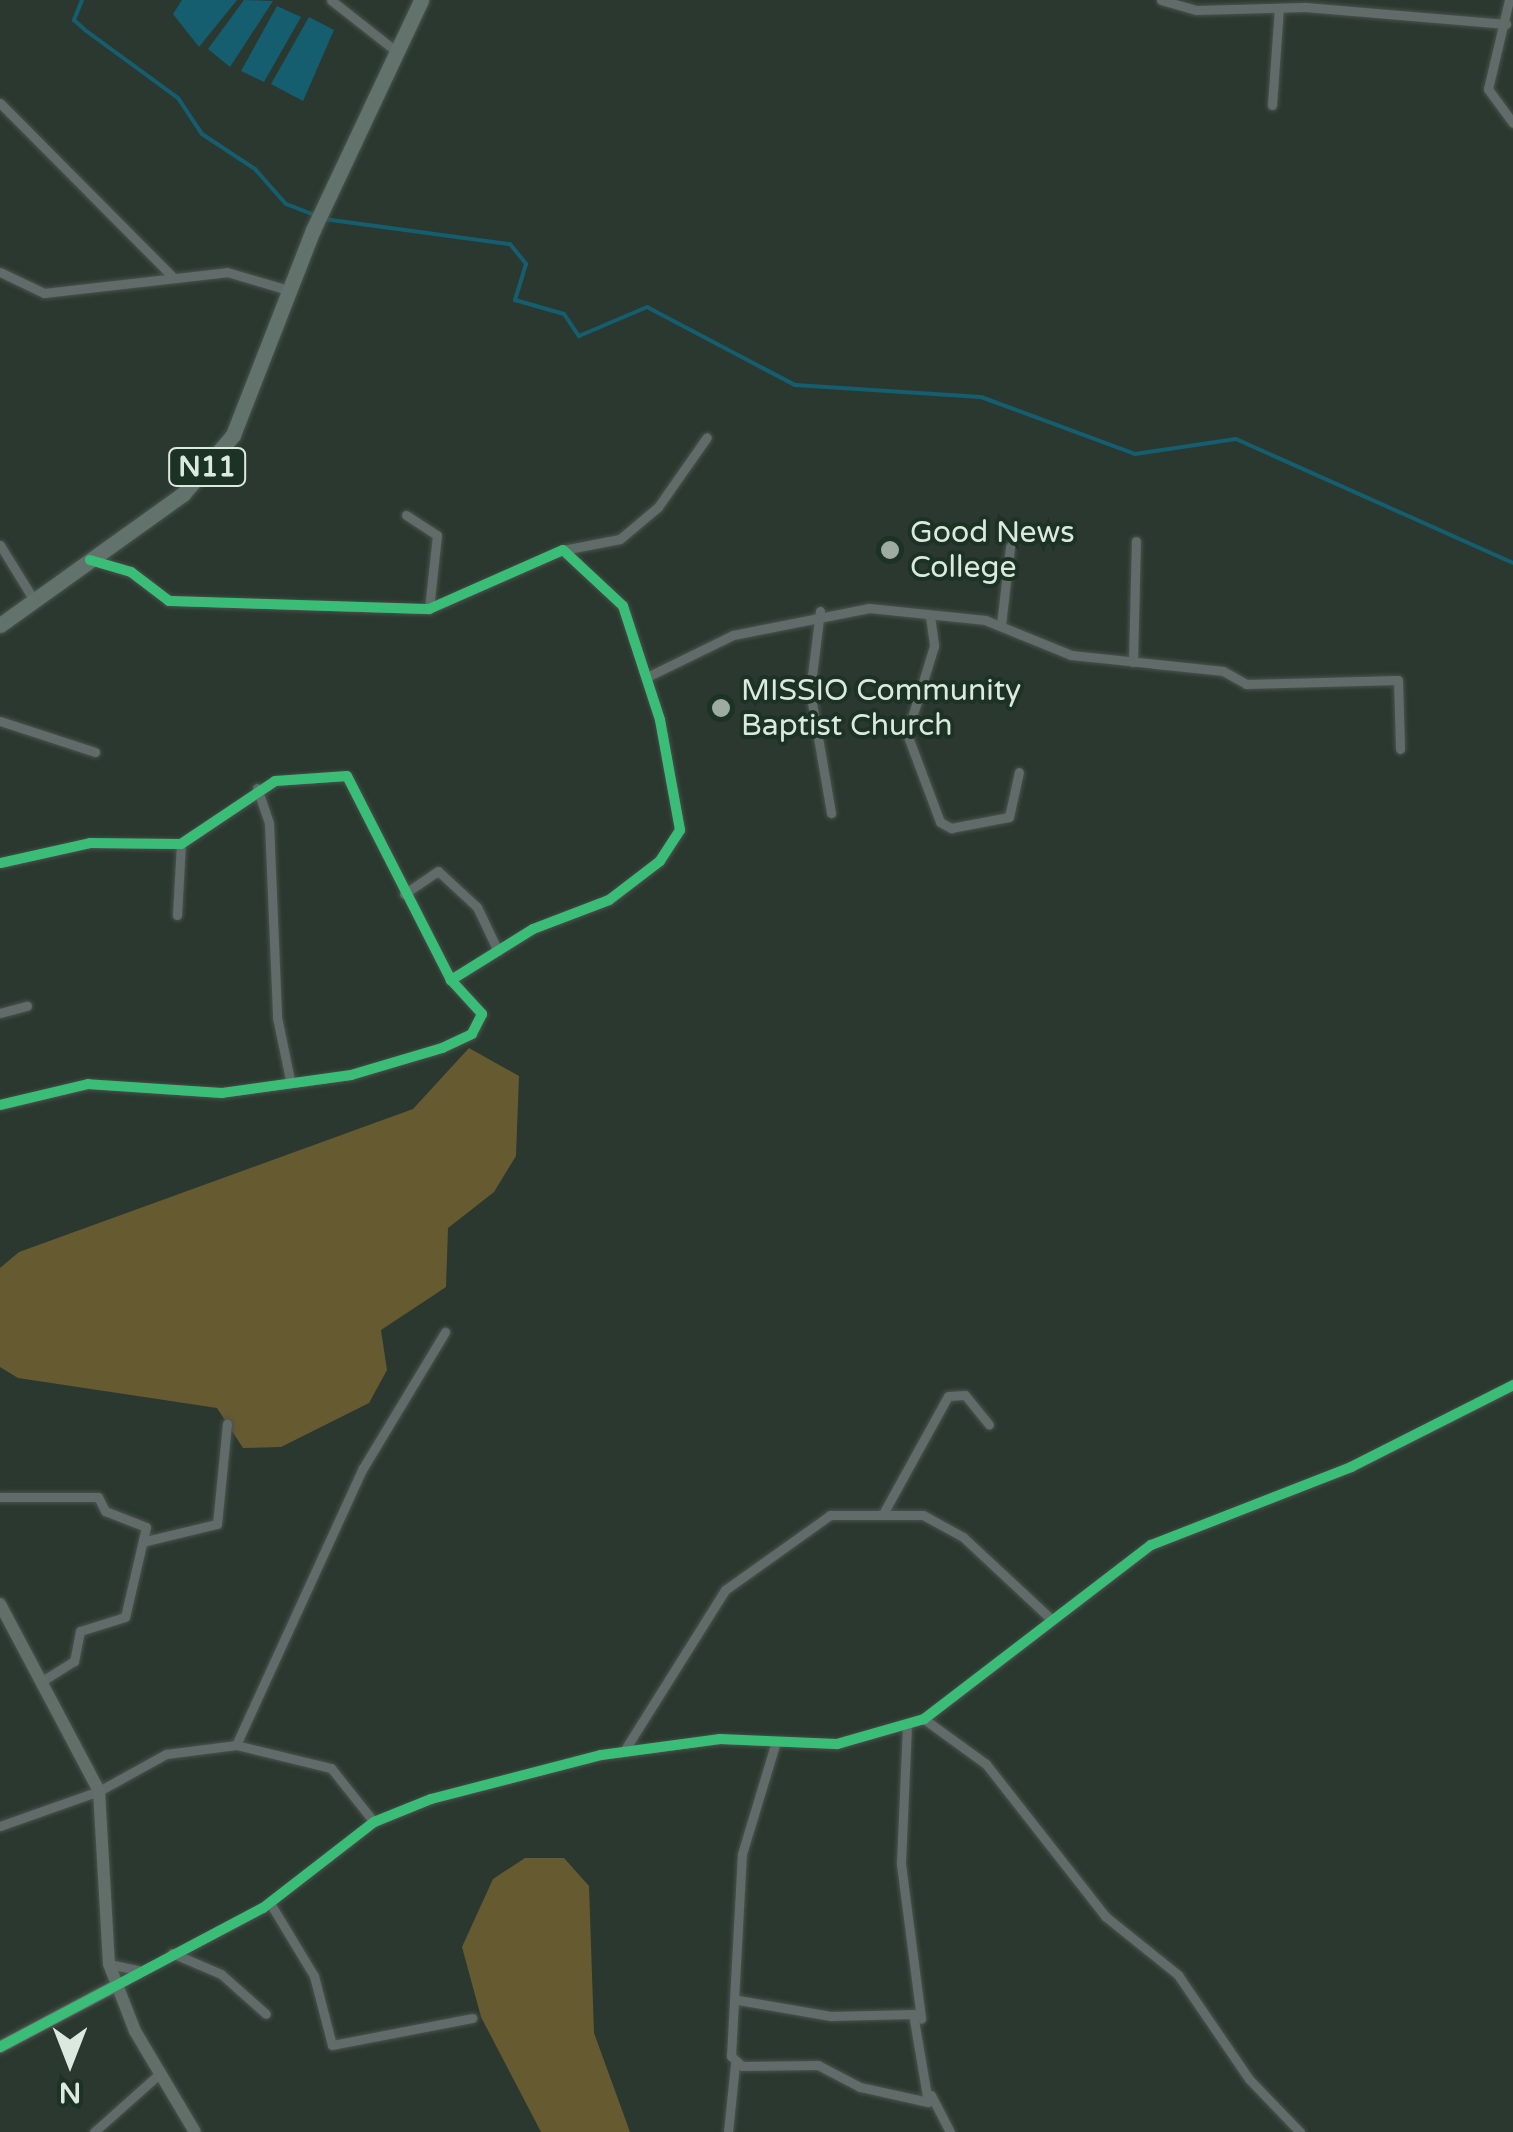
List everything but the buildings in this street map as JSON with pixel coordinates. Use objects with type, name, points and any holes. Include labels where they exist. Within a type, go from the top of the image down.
[{"type":"highway","name":"N11","points":[[0,626],[32,597],[183,494],[224,448],[248,407],[312,230],[399,54],[421,0]]},
{"type":"street","points":[[331,0],[399,54]]},
{"type":"street","points":[[1162,0],[1196,10],[1279,8],[1506,24]]},
{"type":"street","points":[[1508,0],[1489,100],[1513,123]]},
{"type":"street","points":[[1272,105],[1279,8]]},
{"type":"street","points":[[0,103],[172,275]]},
{"type":"street","points":[[0,272],[44,293],[172,275],[227,272],[288,290]]},
{"type":"street","points":[[90,560],[132,572],[169,601],[429,609],[563,550],[620,539],[658,507],[707,437]]},
{"type":"street","points":[[406,514],[437,535],[429,609]]},
{"type":"street","points":[[1133,662],[1136,542]]},
{"type":"street","points":[[0,545],[32,597]]},
{"type":"street","points":[[1001,626],[1010,546]]},
{"type":"street","points":[[451,980],[498,951],[609,900],[672,847],[682,817],[647,678],[623,606],[563,550]]},
{"type":"street","points":[[647,678],[710,644],[820,611],[930,616],[1001,626],[1060,652],[1223,671],[1246,684],[1398,680],[1400,749]]},
{"type":"street","points":[[820,611],[810,691],[831,813]]},
{"type":"street","points":[[930,616],[934,646],[906,734],[940,822],[951,828],[1009,817],[1020,772]]},
{"type":"street","points":[[0,721],[96,752]]},
{"type":"street","points":[[0,863],[90,843],[181,844],[258,788],[347,776],[451,980],[482,1014],[472,1034],[350,1074],[222,1093],[88,1084],[0,1105]]},
{"type":"street","points":[[258,788],[269,823],[277,1017],[290,1080]]},
{"type":"street","points":[[177,915],[181,844]]},
{"type":"street","points":[[404,894],[438,871],[477,907],[498,951]]},
{"type":"street","points":[[0,1012],[27,1006]]},
{"type":"street","points":[[236,1745],[363,1468],[445,1332]]},
{"type":"street","points":[[0,2048],[116,1986],[138,1970],[270,1904],[374,1822],[516,1772],[624,1751],[720,1739],[775,1745],[837,1744],[924,1719],[1050,1618],[1151,1544],[1351,1467],[1513,1385]]},
{"type":"street","points":[[884,1512],[948,1396],[965,1395],[989,1425]]},
{"type":"street","points":[[146,1541],[217,1524],[227,1423]]},
{"type":"street","points":[[0,1497],[98,1497],[105,1511],[146,1526],[146,1541],[124,1617],[80,1631],[74,1660],[43,1680]]},
{"type":"street","points":[[624,1751],[742,1573],[830,1515],[923,1514],[964,1537],[1050,1618]]},
{"type":"street","points":[[1,1608],[43,1680],[99,1791],[109,1964],[159,2074],[195,2132]]},
{"type":"street","points":[[924,1719],[986,1764],[1104,1916],[1178,1975],[1249,2079],[1300,2132]]},
{"type":"street","points":[[907,1726],[901,1864],[931,2095],[950,2132]]},
{"type":"street","points":[[0,1826],[99,1791],[166,1754],[236,1745],[331,1768],[374,1822]]},
{"type":"street","points":[[728,2132],[738,2000],[742,1854],[775,1745]]},
{"type":"street","points":[[270,1904],[314,1976],[332,2045],[472,2018]]},
{"type":"street","points":[[172,1954],[221,1974],[266,2014]]},
{"type":"street","points":[[109,1964],[138,1970]]},
{"type":"street","points":[[738,2000],[921,2020]]},
{"type":"street","points":[[734,2064],[818,2065],[874,2092],[920,2103],[931,2095]]},
{"type":"street","points":[[94,2132],[159,2074]]},
{"type":"shaded area","points":[[469,1048],[519,1076],[516,1156],[494,1192],[448,1228],[446,1287],[381,1330],[387,1370],[369,1403],[281,1447],[243,1448],[217,1408],[18,1378],[0,1367],[0,1268],[19,1252],[413,1109]]},
{"type":"shaded area","points":[[525,1858],[564,1858],[589,1886],[594,2033],[630,2132],[541,2132],[481,2017],[462,1947],[493,1879]]},
{"type":"water","points":[[182,0],[237,0],[199,47],[173,14]]},
{"type":"water","points":[[244,0],[273,1],[230,67],[208,49]]},
{"type":"water","points":[[277,6],[301,17],[264,82],[241,71]]},
{"type":"water","points":[[309,17],[334,30],[303,101],[271,84]]},
{"type":"waterway","points":[[82,0],[74,20],[178,98],[202,134],[255,169],[286,204],[315,215]]},
{"type":"waterway","points":[[324,219],[510,244],[526,264],[515,300],[564,314],[579,336],[647,307],[795,385],[981,397],[1135,454],[1236,439],[1513,563]]},
{"type":"cycle path","points":[[90,560],[131,572],[169,601],[429,609],[563,550],[623,606],[660,720],[680,830],[660,861],[609,900],[533,929],[451,980]]},
{"type":"cycle path","points":[[0,863],[90,843],[181,844],[275,781],[347,776],[451,980],[482,1014],[472,1034],[442,1048],[351,1075],[222,1093],[88,1084],[0,1105]]},
{"type":"cycle path","points":[[0,2047],[263,1908],[374,1822],[431,1799],[601,1755],[720,1739],[837,1744],[924,1719],[1151,1545],[1351,1467],[1513,1385]]},
{"type":"place","name":"Good News College","points":[[890,550]]},
{"type":"place","name":"MISSIO Community Baptist Church","points":[[721,708]]}]
